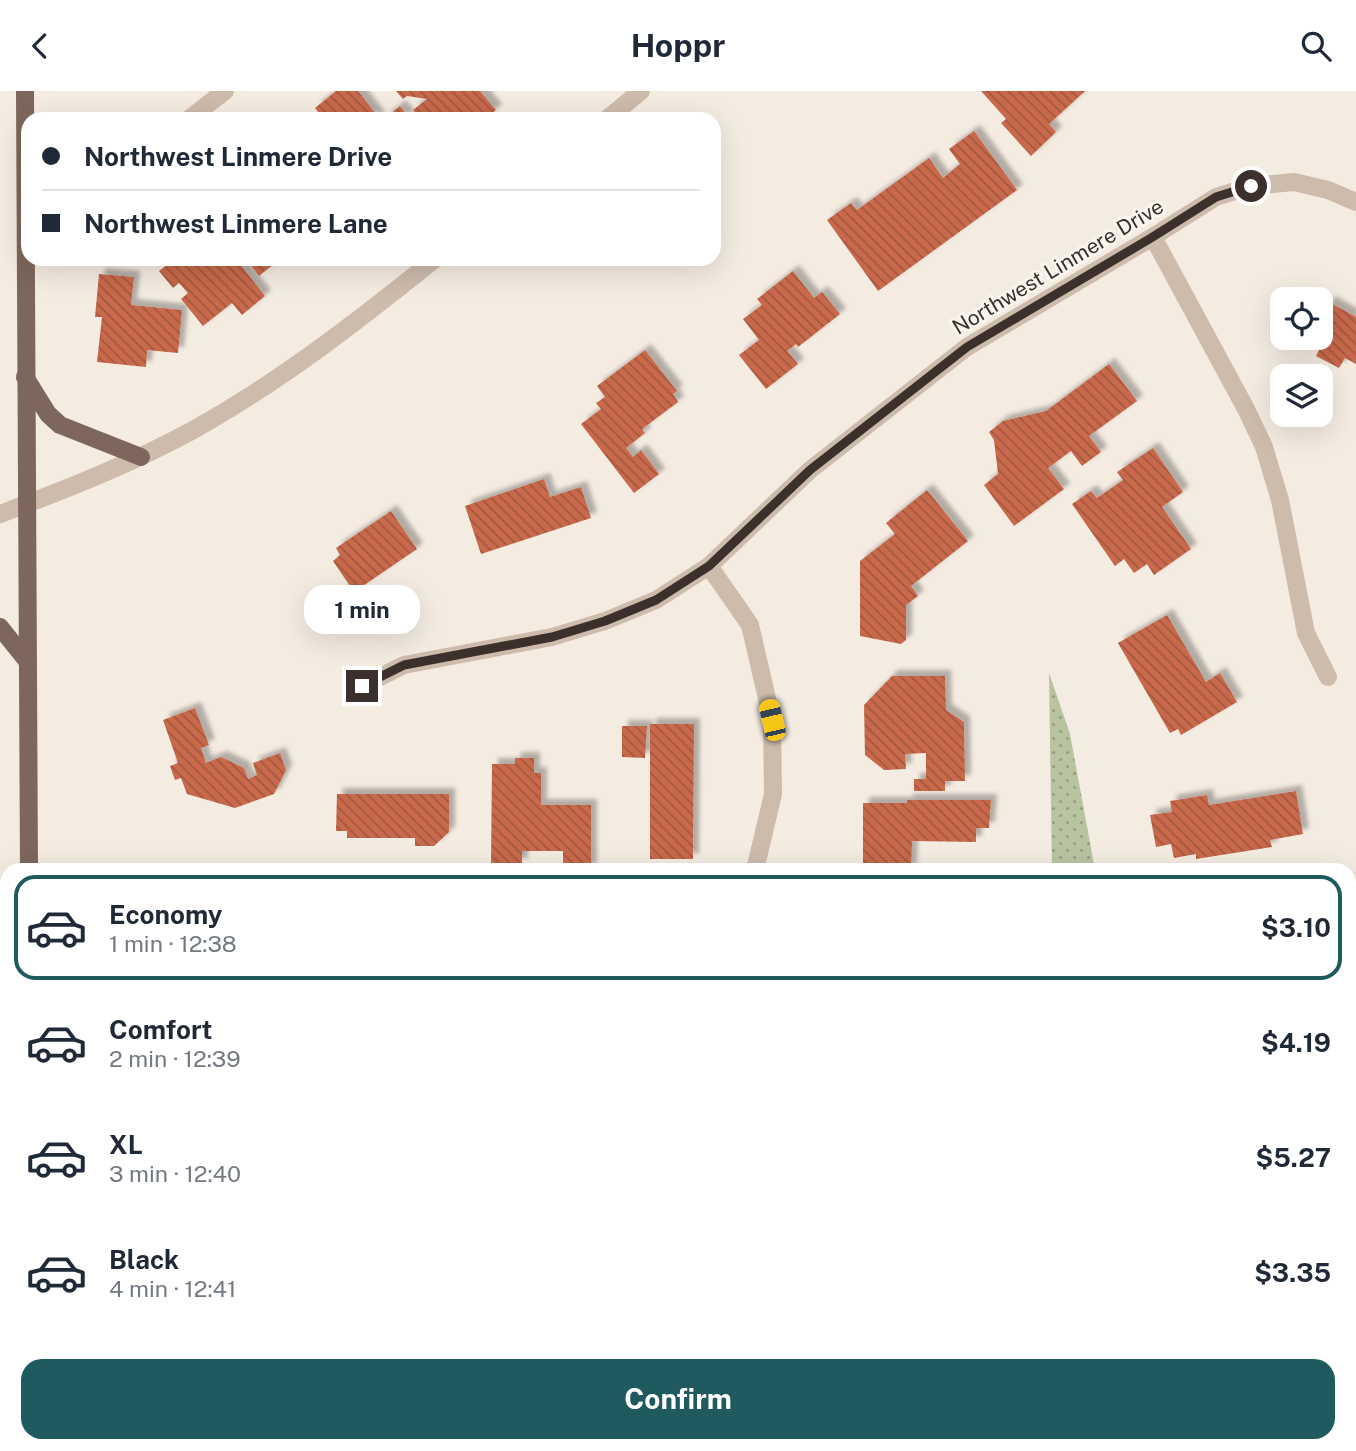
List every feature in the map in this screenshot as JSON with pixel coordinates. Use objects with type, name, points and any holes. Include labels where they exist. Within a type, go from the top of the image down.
[{"type":"main road","points":[[25,91],[26,112]]},
{"type":"main road","points":[[26,266],[29,863]]},
{"type":"main road","points":[[25,376],[48,414],[60,425],[141,457]]},
{"type":"main road","points":[[0,628],[28,661]]},
{"type":"street","points":[[616,112],[641,91]]},
{"type":"street","points":[[198,112],[223,92]]},
{"type":"street","name":"Northwest Linmere Drive","points":[[362,686],[404,665],[552,637],[605,621],[656,600],[709,566],[810,470],[967,347],[1216,197],[1251,186],[1294,182],[1328,190],[1356,202]]},
{"type":"street","points":[[1153,237],[1264,447],[1280,500],[1306,633],[1328,677]]},
{"type":"street","points":[[0,514],[141,457],[197,428],[311,355],[426,266]]},
{"type":"street","points":[[709,566],[750,625],[772,720],[773,794],[757,863]]},
{"type":"green space","points":[[1049,673],[1070,734],[1094,863],[1052,863]]},
{"type":"building","points":[[336,91],[358,91],[374,112],[318,112],[315,108]]},
{"type":"building","points":[[396,91],[480,91],[496,110],[415,112],[413,110],[427,99],[407,96],[403,99]]},
{"type":"building","points":[[981,91],[1085,91],[1049,124],[1056,132],[1031,156],[1001,123],[1006,119]]},
{"type":"building","points":[[400,106],[405,112],[393,112]]},
{"type":"building","points":[[974,131],[1017,190],[878,291],[827,220],[851,203],[857,210],[929,158],[943,178],[960,164],[949,149]]},
{"type":"building","points":[[166,266],[241,266],[265,296],[242,315],[232,303],[203,326],[181,299],[188,293],[179,283],[173,288],[159,271]]},
{"type":"building","points":[[251,266],[271,266],[259,276]]},
{"type":"building","points":[[793,271],[814,298],[822,292],[840,314],[798,347],[796,344],[787,351],[798,364],[766,389],[739,355],[759,340],[743,319],[762,305],[757,299]]},
{"type":"building","points":[[99,274],[134,277],[131,305],[182,310],[178,353],[147,350],[146,367],[97,362],[102,317],[95,317]]},
{"type":"building","points":[[1333,304],[1356,317],[1356,364],[1345,358],[1339,368],[1316,356],[1319,350],[1333,350]]},
{"type":"building","points":[[645,350],[677,391],[673,394],[678,402],[642,429],[645,433],[626,448],[633,457],[641,450],[659,474],[634,493],[581,424],[601,409],[596,403],[605,397],[597,386]]},
{"type":"building","points":[[1109,364],[1137,401],[1089,436],[1101,452],[1082,466],[1071,451],[1048,468],[1064,489],[1014,526],[984,485],[998,474],[994,440],[989,432],[1003,421],[1046,411]]},
{"type":"building","points":[[1153,448],[1183,492],[1162,507],[1191,549],[1154,575],[1147,564],[1134,573],[1124,559],[1115,566],[1072,504],[1091,491],[1097,498],[1123,480],[1117,472]]},
{"type":"building","points":[[544,479],[550,497],[581,487],[591,518],[481,554],[465,506]]},
{"type":"building","points":[[927,490],[968,541],[911,586],[918,596],[906,605],[906,640],[901,644],[860,636],[860,561],[895,534],[886,523]]},
{"type":"building","points":[[391,511],[417,549],[354,592],[333,561],[340,555],[336,548]]},
{"type":"building","points":[[1167,615],[1206,682],[1220,673],[1237,702],[1181,735],[1178,729],[1170,733],[1118,643]]},
{"type":"building","points":[[892,676],[945,676],[946,710],[964,722],[965,781],[945,781],[945,791],[914,791],[914,779],[926,779],[926,753],[905,754],[906,769],[884,770],[865,755],[864,705]]},
{"type":"building","points":[[195,708],[209,745],[201,748],[206,763],[221,757],[244,768],[248,779],[257,775],[253,763],[280,753],[286,770],[274,794],[235,808],[187,794],[181,778],[175,780],[170,766],[178,763],[163,720]]},
{"type":"building","points":[[650,724],[694,724],[693,859],[650,859]]},
{"type":"building","points":[[622,726],[647,726],[645,758],[622,757]]},
{"type":"building","points":[[515,758],[534,758],[534,773],[541,773],[541,805],[591,805],[591,863],[563,863],[563,851],[522,851],[522,863],[491,863],[492,764],[515,764]]},
{"type":"building","points":[[1296,791],[1303,834],[1270,840],[1272,847],[1196,859],[1196,854],[1174,858],[1171,844],[1156,847],[1150,815],[1172,812],[1170,801],[1207,795],[1209,805]]},
{"type":"building","points":[[337,794],[449,794],[449,832],[434,846],[415,846],[415,838],[347,838],[347,831],[336,831]]},
{"type":"building","points":[[907,800],[991,800],[989,828],[976,828],[976,842],[912,841],[911,863],[863,863],[863,803],[907,803]]},
{"type":"route","points":[[362,686],[404,665],[552,637],[605,621],[656,600],[692,580],[810,470],[967,347],[1216,197],[1251,186]]}]
